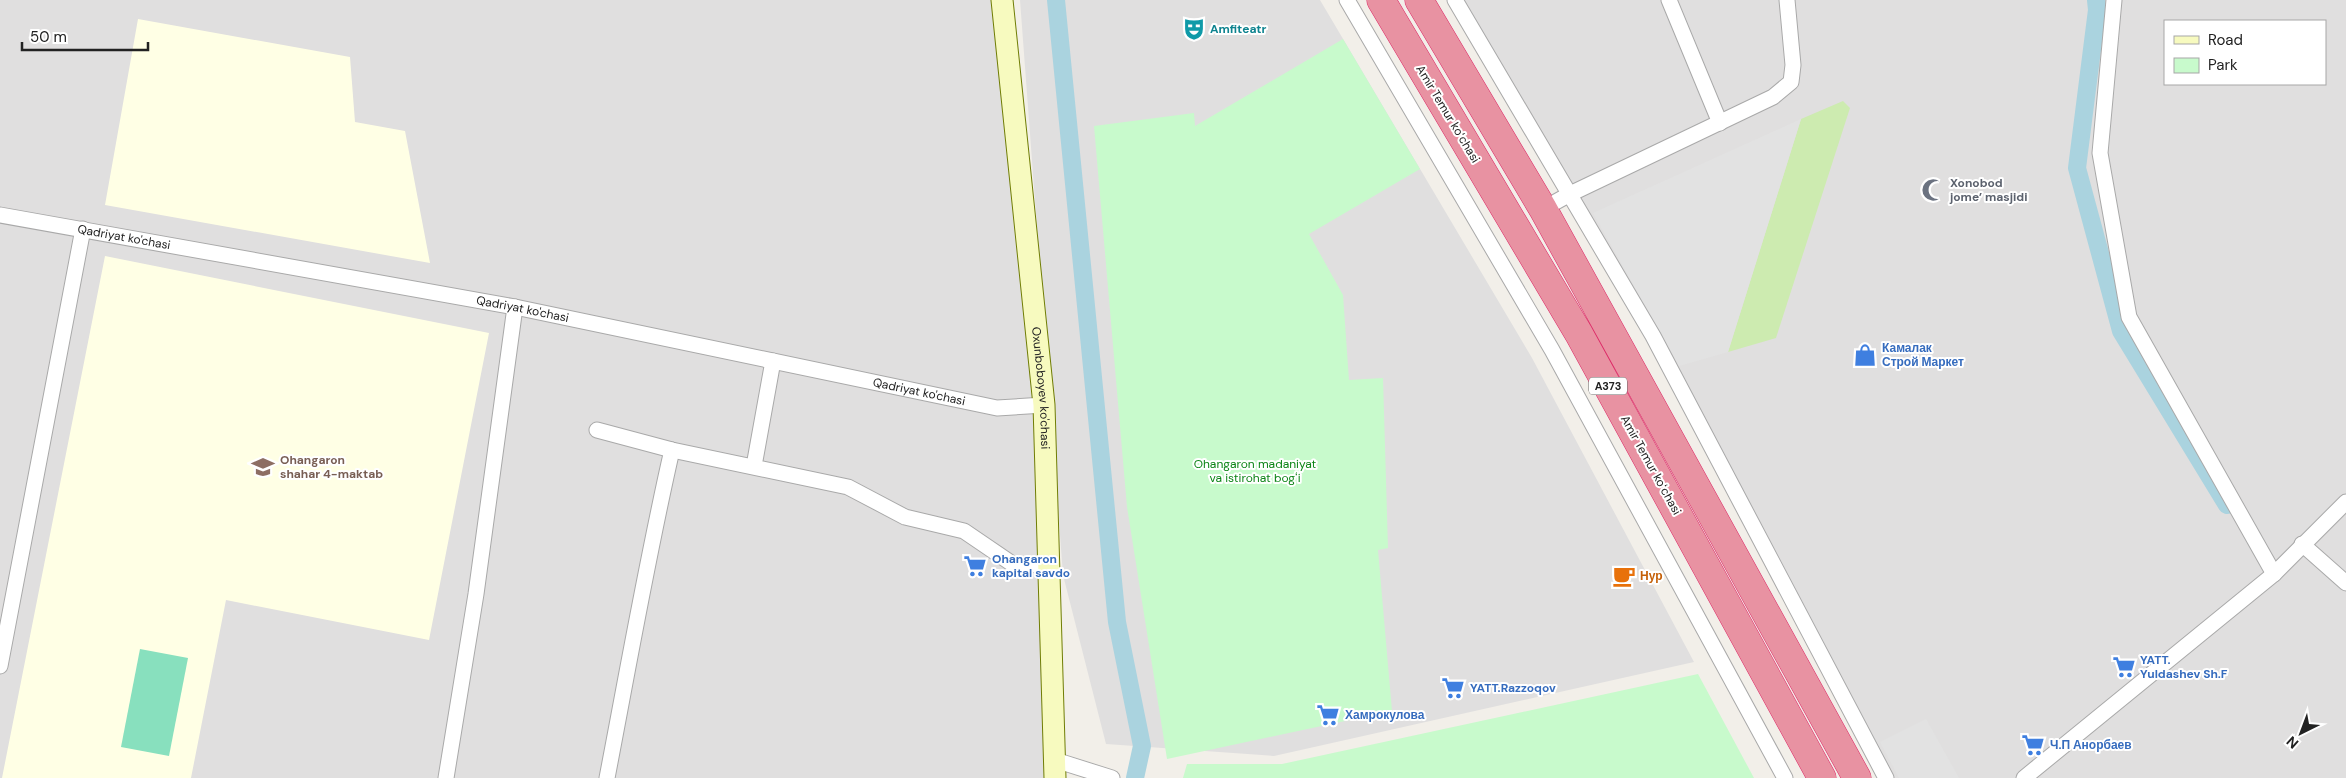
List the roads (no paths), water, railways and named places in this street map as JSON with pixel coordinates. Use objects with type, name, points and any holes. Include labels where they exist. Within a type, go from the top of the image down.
[{"type":"highway","name":"Amir Temur koʻchasi","points":[[1381,0],[1579,334],[1822,778]]},
{"type":"highway","name":"A373","points":[[1419,0],[1543,209],[1856,778]]},
{"type":"main road","name":"Oxunboboyev ko'chasi","points":[[1002,0],[1044,405],[1055,769]]},
{"type":"street","points":[[1347,0],[1552,350],[1784,778]]},
{"type":"street","points":[[1455,0],[1677,380],[1886,778]]},
{"type":"street","points":[[1669,0],[1720,123]]},
{"type":"street","points":[[2114,0],[2100,153],[2128,318],[2274,574]]},
{"type":"street","points":[[1543,209],[1570,194],[1773,97],[1791,82],[1793,65],[1786,3]]},
{"type":"street","name":"Qadriyat ko'chasi","points":[[0,215],[515,307],[997,408],[1044,405]]},
{"type":"street","points":[[0,666],[82,229]]},
{"type":"street","points":[[446,778],[476,594],[515,307]]},
{"type":"street","points":[[754,466],[773,361]]},
{"type":"street","points":[[597,430],[672,450],[848,487],[905,517],[964,531],[1014,565],[1049,564]]},
{"type":"street","points":[[607,778],[639,616],[651,539],[672,450]]},
{"type":"street","points":[[2024,778],[2274,574],[2346,502]]},
{"type":"street","points":[[2302,544],[2346,582]]},
{"type":"street","points":[[1055,769],[1112,778]]},
{"type":"waterway","points":[[1056,0],[1117,622],[1142,746],[1135,778]]},
{"type":"waterway","points":[[2096,0],[2097,10],[2077,168],[2121,331],[2227,505]]},
{"type":"place","name":"Amfiteatr","points":[[1194,29]]},
{"type":"place","name":"Xonobod jome’ masjidi","points":[[1933,190]]},
{"type":"place","name":"Камалак Строй Маркет","points":[[1865,355]]},
{"type":"place","name":"Ohangaron shahar 4-maktab","points":[[263,467]]},
{"type":"place","name":"Ohangaron kapital savdo","points":[[975,566]]},
{"type":"place","name":"Нур","points":[[1624,576]]},
{"type":"place","name":"YATT. Yuldashev Sh.F","points":[[2124,667]]},
{"type":"place","name":"YATT.Razzoqov","points":[[1453,688]]},
{"type":"place","name":"Хамрокулова","points":[[1328,715]]},
{"type":"place","name":"Ч.П Анорбаев","points":[[2033,745]]},
{"type":"park label","name":"Ohangaron madaniyat va istirohat bogʻi","points":[[1255,471]]}]
